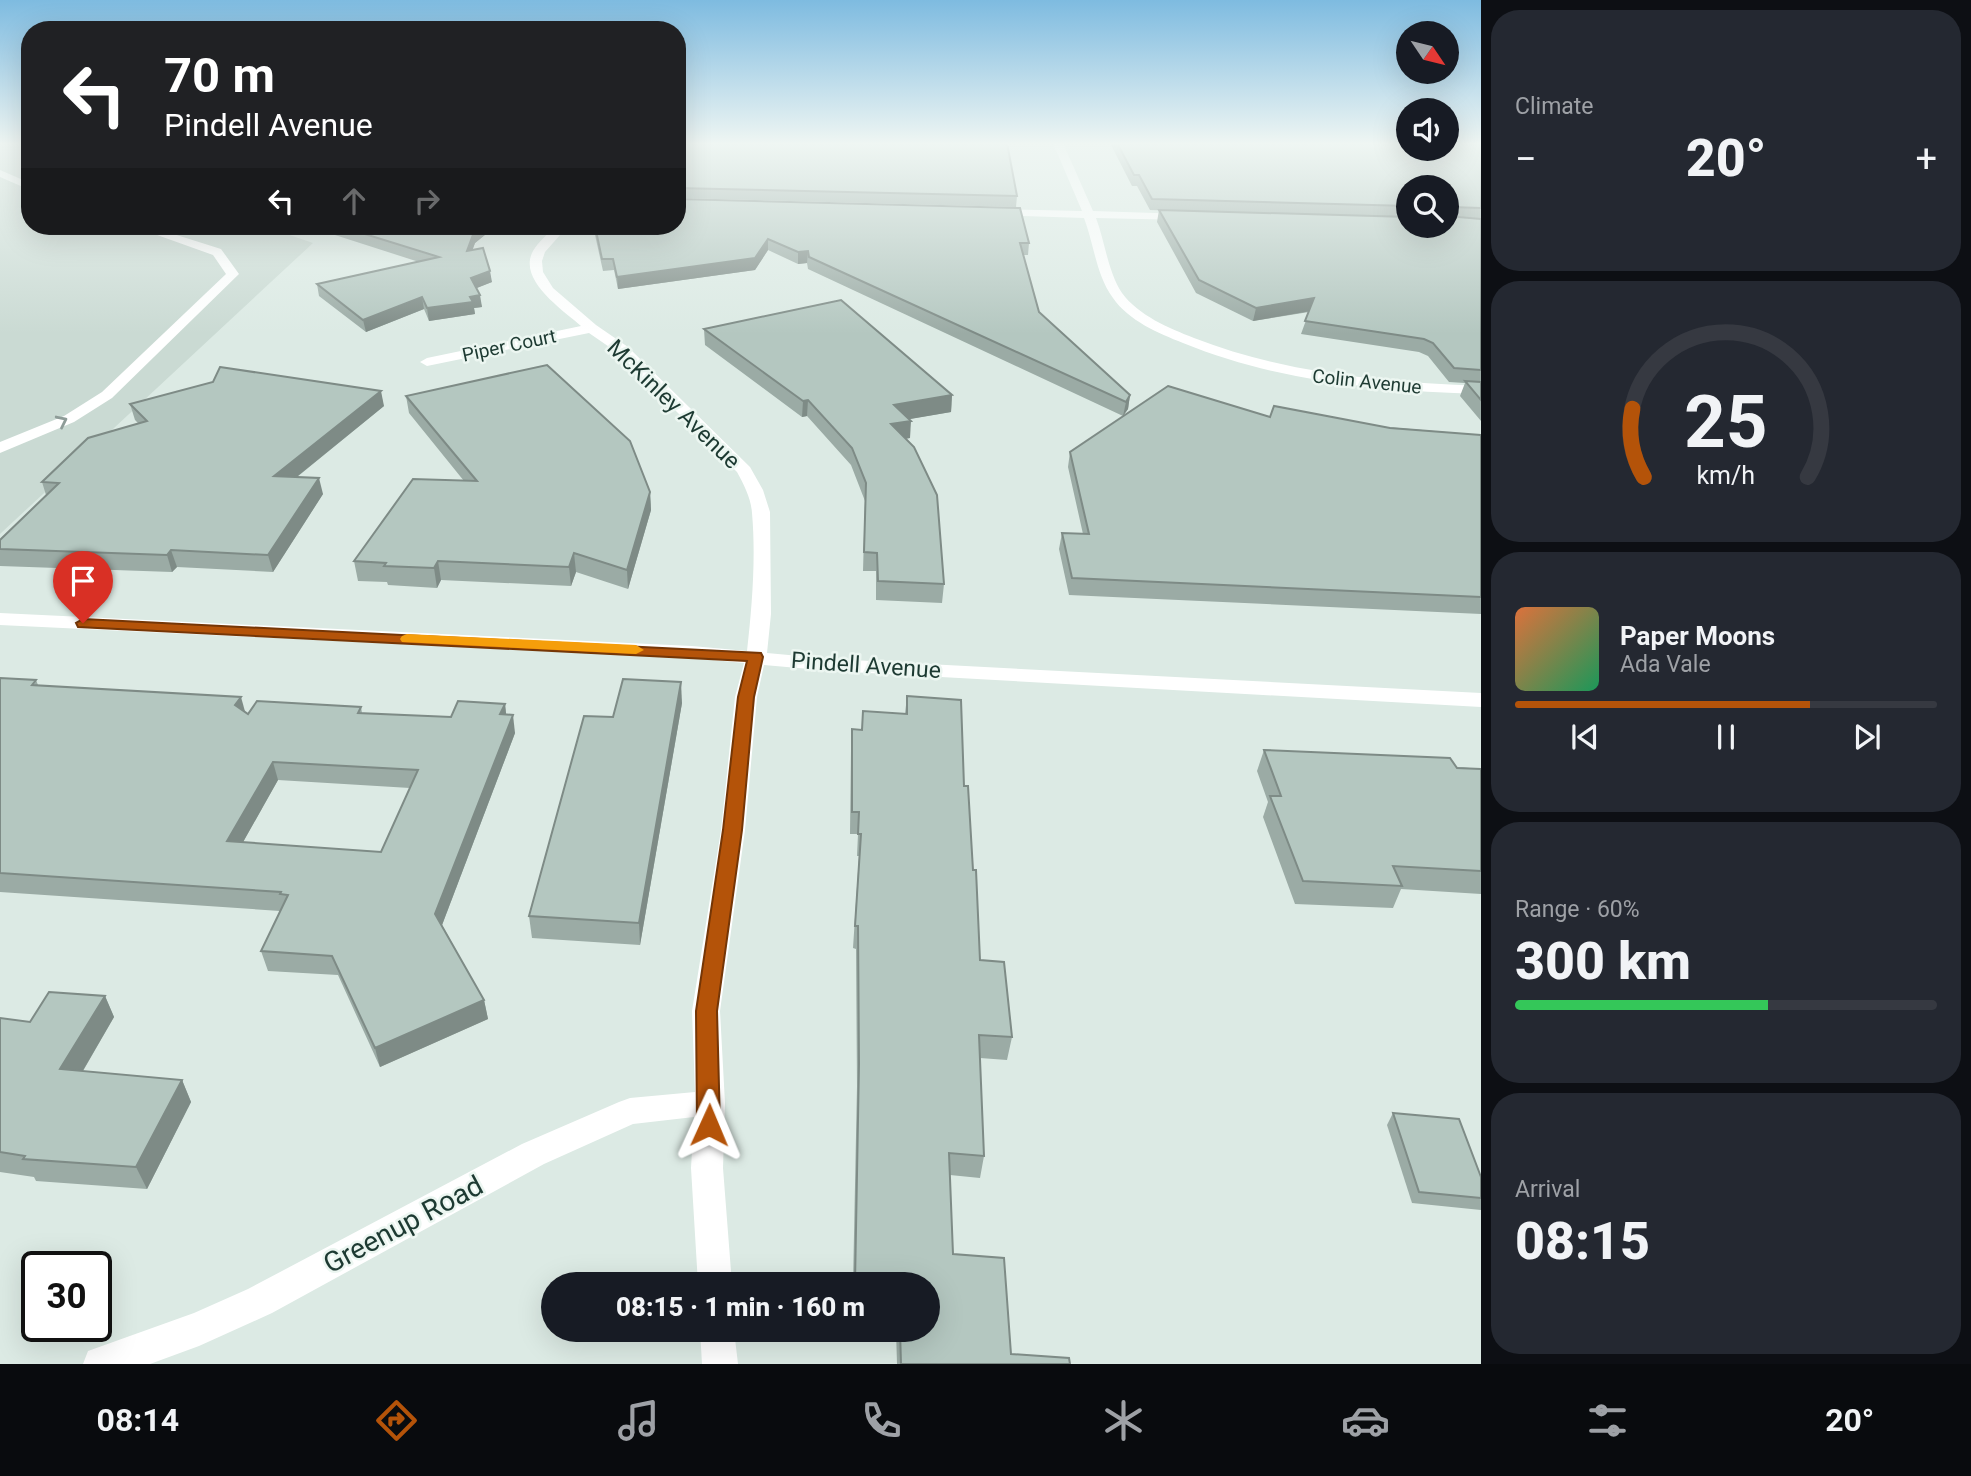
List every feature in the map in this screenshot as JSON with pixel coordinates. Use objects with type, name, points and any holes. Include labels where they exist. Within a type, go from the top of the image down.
[{"type":"street","name":"Colin Avenue","points":[[1085,207],[1112,286],[1130,308],[1147,321],[1191,342],[1255,363],[1368,384],[1481,390]]},
{"type":"street","points":[[979,211],[1194,217]]},
{"type":"street","points":[[0,449],[69,419],[107,395],[233,274],[217,252],[165,235]]},
{"type":"street","name":"McKinley Avenue","points":[[554,235],[539,251],[537,272],[548,290],[591,328],[623,351],[699,423],[744,470],[755,490],[761,512],[761,614],[756,657],[746,697],[733,830],[706,1011],[710,1103],[707,1168],[714,1272]]},
{"type":"street","name":"Piper Court","points":[[427,362],[591,328]]},
{"type":"street","name":"Pindell Avenue","points":[[0,619],[756,657],[846,666],[1481,699]]},
{"type":"street","name":"Greenup Road","points":[[102,1364],[199,1329],[260,1301],[533,1154],[630,1111],[710,1103]]},
{"type":"street","points":[[718,1342],[720,1364]]},
{"type":"shaded area","points":[[0,207],[21,207],[21,235],[289,235],[313,243],[0,534]]},
{"type":"building","points":[[686,207],[1020,208],[1029,243],[1020,243],[1039,312],[1130,395],[1126,402],[809,257],[808,251],[798,252],[768,239],[755,258],[617,277],[613,259],[602,259],[597,235],[686,235]]},
{"type":"building","points":[[1159,210],[1396,217],[1396,238],[1459,238],[1459,217],[1481,219],[1481,370],[1454,368],[1433,343],[1424,339],[1305,321],[1314,298],[1256,308],[1199,280]]},
{"type":"building","points":[[368,235],[473,235],[467,251],[483,248],[490,271],[471,278],[480,295],[470,297],[473,302],[427,308],[422,297],[363,320],[317,284],[439,257]]},
{"type":"building","points":[[841,300],[952,395],[894,405],[911,421],[891,424],[914,447],[937,495],[944,584],[878,581],[877,553],[864,552],[866,483],[852,448],[808,400],[803,401],[704,329]]},
{"type":"building","points":[[547,365],[630,441],[650,492],[627,570],[574,553],[569,567],[438,561],[434,568],[384,566],[386,563],[354,561],[413,479],[477,481],[406,396]]},
{"type":"building","points":[[220,367],[381,391],[274,476],[319,478],[268,555],[171,550],[167,555],[0,549],[0,540],[59,483],[42,482],[88,438],[147,421],[130,404],[213,382]]},
{"type":"building","points":[[1465,381],[1481,382],[1481,400]]},
{"type":"building","points":[[1168,386],[1270,417],[1274,406],[1390,428],[1481,435],[1481,597],[1072,578],[1062,533],[1089,534],[1070,452]]},
{"type":"building","points":[[0,678],[36,680],[32,685],[241,697],[235,705],[248,714],[257,701],[361,707],[358,713],[451,717],[458,701],[505,704],[500,714],[513,715],[435,914],[484,1000],[375,1048],[332,956],[261,951],[288,895],[280,894],[281,892],[0,873]],"holes":[[[273,762],[418,770],[381,852],[227,841]]]},
{"type":"building","points":[[623,679],[681,682],[639,923],[529,916],[584,716],[613,717]]},
{"type":"building","points":[[907,696],[961,700],[964,786],[968,786],[973,870],[976,870],[980,960],[1004,962],[1012,1037],[979,1035],[984,1156],[949,1153],[953,1254],[1004,1258],[1011,1354],[1069,1358],[1070,1364],[901,1364],[900,1342],[940,1342],[940,1272],[855,1272],[859,1064],[858,926],[855,926],[861,834],[858,834],[859,812],[852,812],[852,729],[862,730],[863,711],[907,714]]},
{"type":"building","points":[[1264,750],[1450,758],[1457,768],[1481,769],[1481,871],[1393,866],[1402,886],[1303,881],[1270,796],[1281,796]]},
{"type":"building","points":[[49,992],[105,996],[60,1069],[182,1080],[136,1167],[23,1159],[25,1156],[0,1152],[0,1018],[30,1022]]},
{"type":"building","points":[[1393,1113],[1459,1119],[1481,1177],[1481,1198],[1419,1192]]},
{"type":"slow traffic","points":[[407,639],[636,650]]},
{"type":"route","points":[[83,623],[756,657],[746,697],[733,830],[706,1011],[709,1125]]}]
